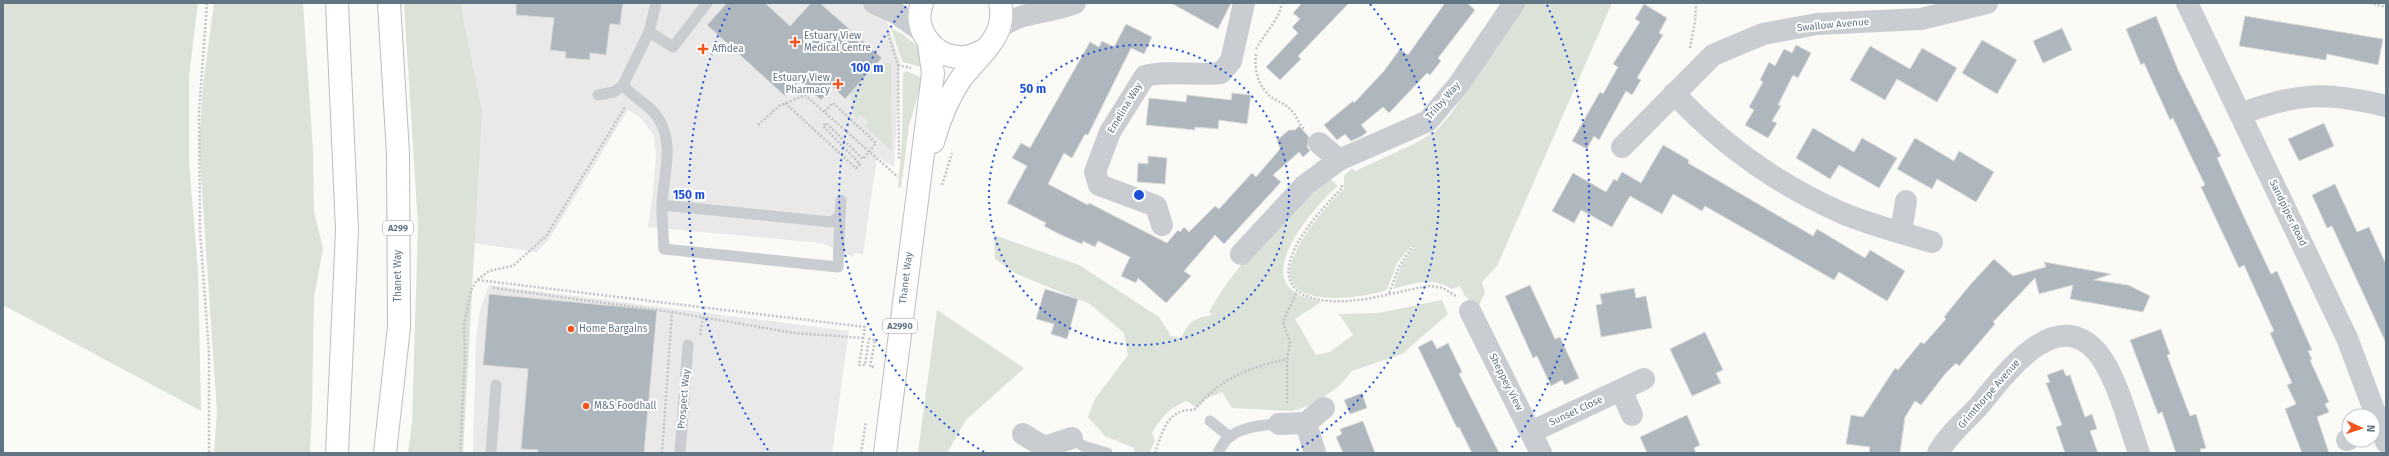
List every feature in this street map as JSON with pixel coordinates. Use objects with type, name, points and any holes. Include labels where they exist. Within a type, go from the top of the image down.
[{"type":"main road","points":[[337,3],[347,230],[337,453]]},
{"type":"main road","name":"Thanet Way","points":[[386,453],[399,327],[398,154],[389,3]]},
{"type":"main road","name":"Thanet Way","points":[[885,453],[916,198],[933,74],[926,38],[920,20],[922,3]]},
{"type":"main road","name":"Thanet Way","points":[[916,198],[944,111],[960,81],[995,40],[1001,27],[1003,14],[1000,3]]},
{"type":"main road","name":"Thanet Way","points":[[926,38],[939,51],[950,56],[963,58],[975,55],[986,49]]},
{"type":"street","points":[[874,3],[896,13],[926,38]]},
{"type":"street","points":[[1001,27],[1021,16],[1057,9],[1075,3]]},
{"type":"street","name":"Emelina Way","points":[[1162,225],[1156,206],[1099,185],[1095,172],[1102,152],[1110,132],[1145,76],[1158,72],[1200,75],[1221,73],[1231,61],[1244,3]]},
{"type":"street","name":"Trilby Way","points":[[1240,254],[1305,185],[1336,163],[1428,121],[1458,84],[1514,3]]},
{"type":"street","name":"Swallow Avenue","points":[[1622,147],[1713,55],[1763,34],[1817,24],[1987,3]]},
{"type":"street","name":"Sandpiper Road","points":[[2187,3],[2348,338],[2372,408]]},
{"type":"street","points":[[1674,93],[1701,123],[1779,180],[1843,213],[1932,242]]},
{"type":"street","points":[[2240,114],[2271,102],[2319,95],[2339,96],[2386,106]]},
{"type":"street","points":[[1319,143],[1336,163]]},
{"type":"street","points":[[1900,232],[1906,201]]},
{"type":"street","name":"Sheppey View","points":[[1470,311],[1541,453]]},
{"type":"street","name":"Grimthorpe Avenue","points":[[1938,453],[2019,358],[2046,340],[2064,337],[2076,338],[2086,344],[2096,351],[2106,365],[2139,453]]},
{"type":"street","name":"Sunset Close","points":[[1531,432],[1644,379]]},
{"type":"street","points":[[1621,390],[1632,415]]},
{"type":"street","points":[[1315,453],[1292,423],[1324,408]]},
{"type":"street","points":[[1023,434],[1044,450],[1072,438]]},
{"type":"lane","points":[[598,95],[614,92],[623,84],[649,32],[656,3]]},
{"type":"lane","points":[[649,32],[672,47],[707,3]]},
{"type":"lane","points":[[623,84],[632,95],[656,114],[668,143],[668,161],[662,205],[664,249],[838,267],[841,200]]},
{"type":"lane","points":[[662,205],[831,222],[840,216]]},
{"type":"lane","name":"Prospect Way","points":[[680,453],[688,345]]},
{"type":"lane","points":[[491,453],[496,385]]},
{"type":"lane","points":[[1210,421],[1230,437]]},
{"type":"lane","points":[[1218,453],[1230,437],[1256,426],[1292,423]]},
{"type":"lane","points":[[1072,438],[1083,446],[1107,453]]},
{"type":"path","points":[[207,3],[199,113],[200,231],[209,353],[209,453]]},
{"type":"path","points":[[1282,3],[1277,19],[1265,33],[1256,49],[1254,66],[1260,83],[1270,96],[1290,109],[1298,123],[1319,143]]},
{"type":"path","points":[[1691,76],[1687,61],[1695,22],[1696,3]]},
{"type":"path","points":[[2370,3],[2380,4],[2386,7]]},
{"type":"path","points":[[896,13],[887,31],[898,65],[899,163]]},
{"type":"path","points":[[803,76],[805,95],[825,111],[898,177]]},
{"type":"path","points":[[460,453],[465,355],[464,324],[471,291],[477,280],[489,271],[513,266],[547,236],[632,95]]},
{"type":"path","points":[[758,125],[779,106],[805,95]]},
{"type":"path","points":[[785,104],[856,168],[860,164],[823,126],[826,123],[863,159],[876,143],[833,103],[825,111]]},
{"type":"path","points":[[939,193],[953,151]]},
{"type":"path","points":[[1336,163],[1342,181],[1342,188],[1314,220],[1298,243],[1289,263],[1287,274],[1290,284],[1297,291],[1322,300],[1348,301],[1430,286],[1443,288],[1455,295],[1470,311]]},
{"type":"path","points":[[898,184],[899,170]]},
{"type":"path","points":[[1389,293],[1400,265],[1413,246]]},
{"type":"path","points":[[477,280],[865,326],[859,365],[864,366],[869,339],[874,340],[870,367],[874,367]]},
{"type":"path","points":[[493,288],[672,312],[794,333],[864,338]]},
{"type":"path","points":[[1292,423],[1287,401],[1287,359],[1290,343],[1283,322],[1297,291]]},
{"type":"path","points":[[662,453],[672,312]]},
{"type":"path","points":[[700,339],[702,317]]},
{"type":"path","points":[[873,375],[879,336]]},
{"type":"path","points":[[1194,410],[1208,393],[1227,379],[1258,365],[1287,359]]},
{"type":"path","points":[[1155,453],[1169,418],[1181,410],[1194,410],[1210,421]]},
{"type":"path","points":[[861,453],[867,414]]},
{"type":"shaded area","points":[[3,3],[198,3],[189,76],[189,162],[198,271],[201,411],[3,305]]},
{"type":"shaded area","points":[[214,3],[303,3],[313,150],[314,212],[323,248],[314,297],[310,453],[214,453],[217,412],[199,145],[203,85]]},
{"type":"shaded area","points":[[404,3],[460,3],[482,111],[463,453],[408,453],[412,423],[418,225]]},
{"type":"shaded area","points":[[458,3],[881,3],[900,62],[894,167],[877,157],[863,254],[854,253],[853,257],[822,243],[648,227],[656,156],[654,136],[641,118],[628,110],[549,239],[537,252],[474,243]]},
{"type":"shaded area","points":[[1523,3],[1612,3],[1497,266],[1482,282],[1485,293],[1478,307],[1465,296],[1460,286],[1452,289],[1438,283],[1423,282],[1393,289],[1402,264],[1414,248],[1412,245],[1397,263],[1387,290],[1364,295],[1332,298],[1317,297],[1304,293],[1295,286],[1290,275],[1291,265],[1295,254],[1301,241],[1319,217],[1344,189],[1344,176],[1352,168],[1355,171],[1414,144],[1436,131],[1450,115],[1501,41]]},
{"type":"shaded area","points":[[891,28],[904,35],[924,52],[927,68],[902,62]]},
{"type":"shaded area","points":[[878,63],[891,63],[892,151],[865,126],[868,122],[861,115],[856,119],[850,94]]},
{"type":"shaded area","points":[[906,71],[923,78],[909,126],[901,188],[898,187],[902,142],[903,73]]},
{"type":"shaded area","points":[[1325,174],[1338,186],[1319,205],[1298,232],[1284,262],[1283,275],[1288,286],[1295,292],[1303,297],[1321,302],[1295,319],[1316,355],[1330,352],[1353,335],[1339,314],[1378,313],[1442,300],[1448,314],[1402,354],[1352,371],[1339,386],[1314,404],[1292,411],[1232,408],[1222,392],[1206,399],[1197,408],[1187,401],[1171,410],[1159,422],[1152,433],[1155,441],[1149,453],[1135,453],[1134,448],[1105,436],[1088,417],[1095,399],[1128,355],[1124,333],[1090,304],[1017,274],[995,259],[994,235],[1079,265],[1159,317],[1171,336],[1182,338],[1189,324],[1196,319],[1212,315],[1209,312],[1233,275],[1263,240]]},
{"type":"shaded area","points":[[489,285],[849,331],[832,453],[473,453],[476,337],[480,310]]},
{"type":"shaded area","points":[[937,310],[1024,368],[966,420],[947,453],[918,453]]},
{"type":"building","points":[[516,3],[623,3],[620,25],[610,24],[606,55],[590,53],[590,60],[565,58],[566,52],[550,50],[554,18],[516,15]]},
{"type":"building","name":"Estuary View Medical Centre","points":[[727,3],[765,3],[790,26],[811,3],[820,3],[882,58],[845,99],[833,87],[821,100],[799,81],[785,96],[707,25]]},
{"type":"building","points":[[1171,3],[1231,3],[1218,29]]},
{"type":"building","points":[[1302,3],[1349,3],[1298,56],[1301,59],[1280,80],[1266,67],[1298,33],[1292,27],[1300,19],[1293,13]]},
{"type":"building","points":[[1445,3],[1467,3],[1475,10],[1438,58],[1441,61],[1430,75],[1427,73],[1389,113],[1383,107],[1361,125],[1367,132],[1362,136],[1351,141],[1345,134],[1337,140],[1324,125],[1353,101],[1354,103],[1384,71],[1400,49],[1408,55]]},
{"type":"building","points":[[1644,4],[1667,18],[1659,33],[1663,35],[1637,78],[1641,80],[1632,95],[1626,91],[1599,140],[1594,136],[1587,149],[1572,141],[1600,92],[1603,94],[1618,67],[1613,64],[1640,22],[1635,19]]},
{"type":"building","points":[[2156,16],[2179,72],[2221,156],[2217,158],[2244,217],[2271,274],[2277,271],[2312,350],[2308,351],[2312,359],[2310,360],[2329,402],[2325,404],[2329,412],[2317,417],[2329,453],[2302,453],[2285,409],[2296,404],[2287,385],[2292,383],[2270,333],[2274,331],[2244,265],[2239,268],[2201,187],[2205,185],[2173,118],[2170,120],[2144,63],[2141,65],[2126,29]]},
{"type":"building","points":[[2245,16],[2383,39],[2378,65],[2327,54],[2326,60],[2239,46]]},
{"type":"building","points":[[1126,24],[1152,37],[1144,54],[1131,48],[1088,135],[1085,134],[1072,158],[1064,153],[1048,184],[1167,243],[1178,230],[1180,232],[1184,227],[1189,232],[1215,206],[1219,209],[1252,173],[1256,177],[1280,149],[1277,140],[1289,130],[1295,130],[1299,126],[1309,137],[1307,147],[1310,151],[1303,157],[1299,152],[1273,175],[1281,182],[1224,244],[1215,235],[1184,271],[1191,276],[1166,303],[1138,278],[1136,283],[1121,276],[1130,257],[1098,241],[1095,247],[1083,241],[1082,244],[1059,234],[1044,226],[1046,223],[1007,203],[1027,166],[1012,158],[1021,143],[1030,148],[1090,42],[1099,47],[1102,41],[1114,47]]},
{"type":"building","points":[[2062,28],[2072,50],[2043,63],[2033,41]]},
{"type":"building","points":[[1982,40],[2017,60],[1997,94],[1962,73]]},
{"type":"building","points":[[1796,45],[1811,53],[1798,78],[1793,75],[1778,105],[1781,106],[1772,121],[1777,123],[1768,138],[1745,125],[1754,110],[1749,107],[1763,82],[1760,80],[1769,62],[1775,66],[1784,49],[1792,53]]},
{"type":"building","points":[[1870,46],[1910,69],[1922,48],[1957,68],[1937,102],[1897,79],[1885,100],[1850,80]]},
{"type":"building","points":[[1232,93],[1251,95],[1247,124],[1219,120],[1218,129],[1195,127],[1195,130],[1146,125],[1149,98],[1186,102],[1187,95],[1231,100]]},
{"type":"building","points":[[2324,123],[2334,146],[2299,161],[2288,139]]},
{"type":"building","points":[[1813,128],[1854,152],[1862,138],[1897,158],[1879,188],[1839,165],[1830,179],[1796,158]]},
{"type":"building","points":[[1915,138],[1954,161],[1959,151],[1994,172],[1976,202],[1937,179],[1932,189],[1897,169]]},
{"type":"building","points":[[1663,145],[1689,160],[1688,163],[1813,236],[1817,229],[1865,258],[1870,250],[1905,271],[1887,301],[1839,272],[1834,280],[1705,206],[1702,211],[1673,194],[1662,214],[1630,196],[1612,227],[1581,210],[1574,223],[1552,211],[1573,173],[1606,192],[1614,179],[1617,181],[1622,172],[1641,183]]},
{"type":"building","points":[[1148,156],[1167,158],[1165,184],[1137,182],[1138,163],[1148,164]]},
{"type":"building","points":[[2335,184],[2357,232],[2369,227],[2386,264],[2386,343],[2332,226],[2327,228],[2312,195]]},
{"type":"building","points":[[1994,259],[2013,276],[2046,267],[2044,262],[2111,274],[2094,280],[2128,285],[2150,296],[2143,312],[2070,299],[2073,285],[2039,294],[2035,278],[1993,322],[1995,324],[1959,366],[1956,363],[1945,374],[1921,405],[1915,401],[1905,417],[1900,453],[1869,453],[1870,447],[1846,444],[1851,415],[1863,417],[1895,368],[1898,370],[1921,342],[1924,344],[1946,319],[1944,317],[1970,285]]},
{"type":"building","points":[[1530,285],[1555,339],[1560,337],[1579,378],[1565,385],[1562,380],[1551,386],[1537,356],[1533,358],[1505,296]]},
{"type":"building","points":[[1634,288],[1636,298],[1646,296],[1652,328],[1601,337],[1596,305],[1602,304],[1600,294]]},
{"type":"building","points":[[1045,289],[1078,299],[1067,339],[1051,334],[1054,324],[1036,319]]},
{"type":"building","points":[[489,294],[657,310],[644,453],[538,453],[538,450],[521,449],[528,369],[483,365]]},
{"type":"building","points":[[2161,329],[2170,354],[2167,355],[2190,416],[2196,414],[2206,448],[2200,449],[2201,453],[2176,453],[2162,412],[2158,414],[2130,340]]},
{"type":"building","points":[[1705,332],[1723,370],[1716,373],[1721,383],[1692,396],[1670,349]]},
{"type":"building","points":[[1432,340],[1437,349],[1448,343],[1462,372],[1459,374],[1499,453],[1472,453],[1459,427],[1457,428],[1418,347]]},
{"type":"building","points":[[2063,369],[2066,376],[2070,375],[2085,417],[2092,414],[2097,429],[2090,431],[2098,453],[2065,453],[2056,427],[2062,425],[2046,383],[2050,382],[2047,375]]},
{"type":"building","points":[[1362,393],[1367,408],[1350,414],[1344,400]]},
{"type":"building","points":[[1687,415],[1700,445],[1694,448],[1696,453],[1647,453],[1640,437]]},
{"type":"building","points":[[1363,421],[1375,453],[1343,453],[1336,437],[1342,434],[1340,429]]},
{"type":"place","name":"Estuary View Medical Centre","points":[[795,42]]},
{"type":"place","name":"Affidea","points":[[703,49]]},
{"type":"place","name":"Estuary View Pharmacy","points":[[838,84]]},
{"type":"place","name":"Home Bargains","points":[[571,329]]},
{"type":"place","name":"M&S Foodhall","points":[[586,406]]}]
